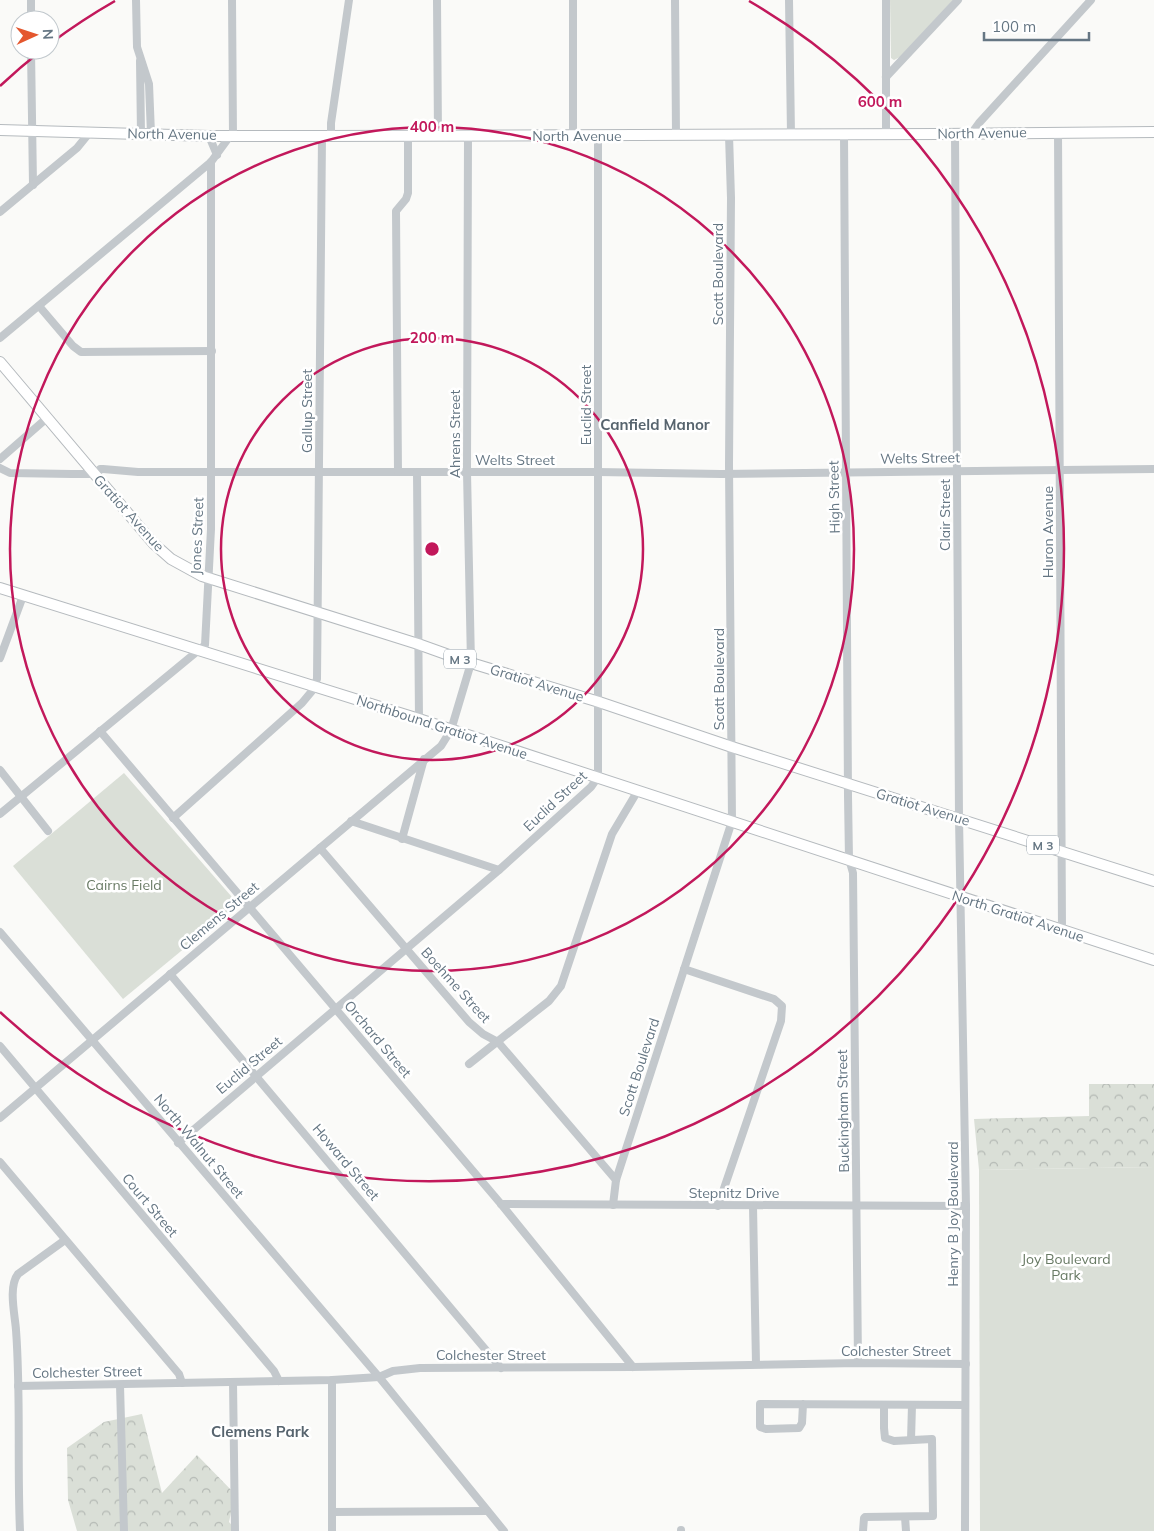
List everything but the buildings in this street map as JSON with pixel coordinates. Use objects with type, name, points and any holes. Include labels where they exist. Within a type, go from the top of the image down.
[{"type":"main road","name":"North Avenue","points":[[0,130],[209,136],[598,136],[1154,132]]},
{"type":"main road","name":"Gratiot Avenue","points":[[0,362],[142,532],[162,552],[185,568],[207,578],[599,702],[732,747],[959,818],[1154,882]]},
{"type":"main road","name":"Northbound Gratiot Avenue","points":[[0,588],[419,719],[882,870]]},
{"type":"main road","name":"North Gratiot Avenue","points":[[882,870],[1154,960]]},
{"type":"street","points":[[136,0],[137,47],[140,59],[146,134]]},
{"type":"street","points":[[0,338],[211,162],[231,136],[232,0]]},
{"type":"street","name":"Gallup Street","points":[[314,686],[317,673],[327,136],[331,123],[349,0]]},
{"type":"street","points":[[437,0],[438,136]]},
{"type":"street","points":[[573,0],[573,136]]},
{"type":"street","points":[[674,0],[676,135]]},
{"type":"street","points":[[789,0],[791,134]]},
{"type":"street","points":[[886,0],[886,134]]},
{"type":"street","points":[[886,77],[958,0]]},
{"type":"street","points":[[971,134],[1091,0]]},
{"type":"street","points":[[31,60],[33,184]]},
{"type":"street","points":[[0,212],[77,148],[90,132]]},
{"type":"street","name":"Huron Avenue","points":[[1058,132],[1062,931]]},
{"type":"street","name":"High Street","points":[[844,134],[849,859]]},
{"type":"street","name":"Clair Street","points":[[955,134],[960,897]]},
{"type":"street","name":"Scott Boulevard","points":[[613,1205],[616,1180],[732,821],[729,474],[731,198],[729,135]]},
{"type":"street","points":[[209,136],[217,155]]},
{"type":"street","points":[[398,472],[396,212],[406,199],[408,193],[408,136]]},
{"type":"street","name":"Ahrens Street","points":[[451,730],[471,663],[467,472],[468,136]]},
{"type":"street","name":"Euclid Street","points":[[178,1142],[499,870],[591,787],[598,777],[598,136]]},
{"type":"street","name":"Jones Street","points":[[0,814],[205,645],[211,529],[211,162]]},
{"type":"street","points":[[39,306],[81,352],[212,351]]},
{"type":"street","points":[[0,459],[47,418]]},
{"type":"street","name":"Welts Street","points":[[0,468],[10,473],[94,474],[101,469],[138,472],[598,472],[729,474],[1154,469]]},
{"type":"street","points":[[417,472],[419,719]]},
{"type":"street","points":[[0,658],[23,596]]},
{"type":"street","points":[[173,818],[302,703],[314,686]]},
{"type":"street","name":"Clemens Street","points":[[0,1118],[441,746],[451,730]]},
{"type":"street","name":"Orchard Street","points":[[100,731],[501,1204],[633,1367]]},
{"type":"street","points":[[402,839],[424,759]]},
{"type":"street","points":[[0,770],[48,831]]},
{"type":"street","points":[[469,1064],[548,1001],[561,986],[612,834],[638,792]]},
{"type":"street","points":[[351,821],[499,870]]},
{"type":"street","name":"Boehme Street","points":[[320,848],[469,1022],[483,1034],[498,1042],[616,1180]]},
{"type":"street","name":"Buckingham Street","points":[[849,859],[853,873],[858,1363]]},
{"type":"street","name":"Henry B Joy Boulevard","points":[[960,897],[966,1206],[964,1531]]},
{"type":"street","name":"North Walnut Street","points":[[0,932],[379,1376],[504,1531]]},
{"type":"street","points":[[684,969],[774,999],[782,1006],[781,1021],[718,1206]]},
{"type":"street","name":"Howard Street","points":[[170,974],[501,1368]]},
{"type":"street","name":"Court Street","points":[[0,1046],[274,1371],[279,1381]]},
{"type":"street","points":[[0,1162],[179,1374],[182,1383]]},
{"type":"street","name":"Stepnitz Drive","points":[[501,1204],[966,1206]]},
{"type":"street","points":[[753,1206],[756,1364]]},
{"type":"street","points":[[20,1531],[14,1281],[18,1274],[65,1240]]},
{"type":"street","name":"Colchester Street","points":[[18,1386],[332,1380],[379,1376],[393,1371],[420,1368],[858,1363],[966,1364]]},
{"type":"street","points":[[332,1380],[332,1531]]},
{"type":"street","points":[[233,1382],[235,1531]]},
{"type":"street","points":[[120,1385],[124,1531]]},
{"type":"street","points":[[802,1404],[802,1423],[800,1428],[760,1427],[760,1404],[802,1404],[884,1406],[965,1405]]},
{"type":"street","points":[[911,1440],[912,1405]]},
{"type":"street","points":[[864,1531],[864,1518],[866,1517],[933,1516],[932,1439],[894,1440],[885,1438],[884,1406]]},
{"type":"street","points":[[332,1512],[487,1511]]},
{"type":"street","points":[[905,1517],[906,1531]]},
{"type":"green space","points":[[890,0],[953,0],[900,57],[894,60],[891,58]]},
{"type":"green space","name":"Cairns Field","points":[[124,773],[238,904],[123,999],[13,866]]},
{"type":"green space","points":[[1089,1084],[1154,1084],[1154,1167],[979,1170],[974,1119],[1089,1116]]},
{"type":"green space","name":"Joy Boulevard Park","points":[[1154,1167],[1154,1531],[980,1531],[979,1170]]},
{"type":"green space","points":[[142,1414],[162,1493],[197,1455],[235,1494],[229,1522],[237,1531],[77,1531],[68,1500],[67,1448],[104,1422]]},
{"type":"district","name":"Canfield Manor","points":[[655,424]]},
{"type":"district","name":"Clemens Park","points":[[260,1431]]}]
